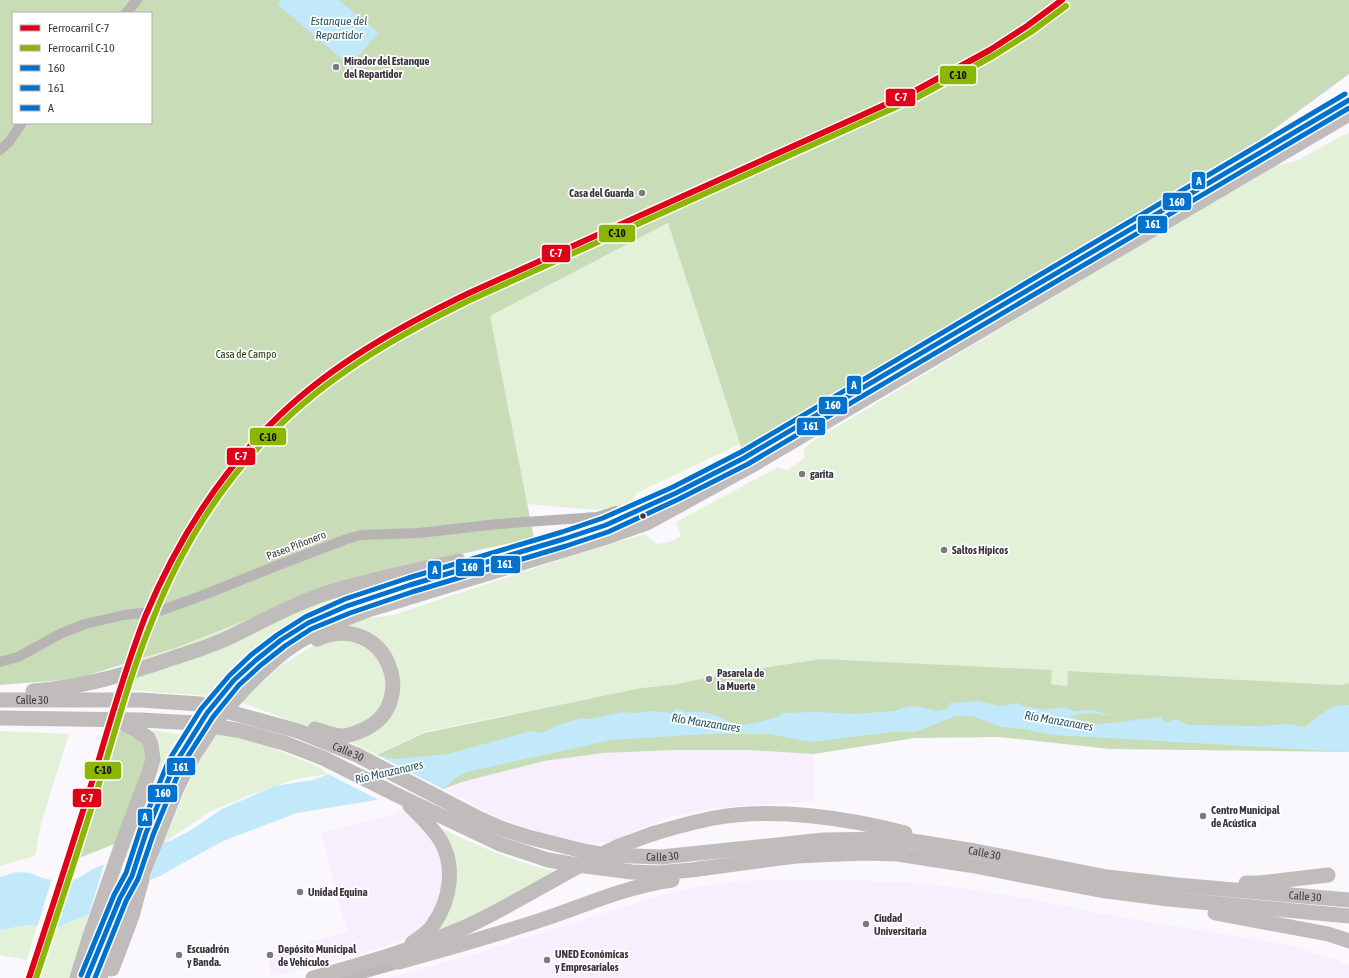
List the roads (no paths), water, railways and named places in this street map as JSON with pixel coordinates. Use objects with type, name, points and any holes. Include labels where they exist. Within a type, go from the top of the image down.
[{"type":"highway","points":[[243,684],[256,660],[281,640],[308,623],[329,613],[410,585],[606,525],[676,493],[744,458],[1349,100]]},
{"type":"highway","points":[[104,975],[126,933],[132,916],[146,868],[153,832],[175,764],[186,756],[207,713],[288,649],[342,619],[385,604],[610,536],[647,523],[673,510],[749,467],[1349,114]]},
{"type":"highway","points":[[0,692],[57,689],[85,684],[144,669],[208,646],[323,594],[403,573],[564,539]]},
{"type":"highway","points":[[200,704],[253,712],[341,736],[361,731],[380,719],[387,709],[393,690],[393,680],[389,665],[378,648],[371,642],[359,636],[350,634],[337,634],[318,639],[290,654],[243,684]]},
{"type":"highway","name":"Calle 30","points":[[0,700],[141,700],[200,704],[298,731],[357,755],[476,817],[503,829],[535,839],[606,855],[661,856],[824,840],[891,839],[975,851],[1106,877],[1349,900]]},
{"type":"highway","name":"Calle 30","points":[[0,718],[140,720],[196,723],[241,731],[284,743],[323,758],[500,844],[548,860],[577,866],[632,872],[658,873],[782,858],[838,853],[897,854],[969,865],[1099,890],[1168,899],[1349,916]]},
{"type":"highway","points":[[78,978],[90,936],[153,759],[151,745],[148,738],[136,729],[116,720]]},
{"type":"highway","points":[[361,964],[404,947],[420,938],[433,926],[444,906],[449,886],[450,867],[446,851],[440,838],[401,797]]},
{"type":"highway","points":[[313,978],[411,949],[456,931],[500,910],[588,861],[619,846],[652,834],[715,818],[747,814],[794,814],[833,818],[900,832],[919,837],[934,844]]},
{"type":"highway","points":[[87,978],[120,898],[153,832]]},
{"type":"highway","points":[[399,962],[501,933],[585,906],[627,890],[660,881],[755,867],[782,858]]},
{"type":"highway","points":[[104,975],[110,954],[146,868]]},
{"type":"highway","points":[[1207,887],[1328,875]]},
{"type":"highway","points":[[104,975],[113,933],[132,876]]},
{"type":"highway","points":[[1168,899],[1192,908],[1328,934],[1349,942]]},
{"type":"highway","points":[[121,978],[119,969],[126,933]]},
{"type":"main road","points":[[342,978],[399,962]]},
{"type":"street","points":[[127,12],[137,0]]},
{"type":"street","points":[[0,150],[9,142],[21,124]]},
{"type":"street","name":"Paseo Piñonero","points":[[0,662],[18,657],[62,633],[85,624],[124,615],[152,612],[169,608],[276,566],[361,535],[419,533],[498,524],[597,516],[616,511]]},
{"type":"water","name":"Estanque del Repartidor","points":[[281,0],[339,0],[378,33],[350,66],[278,5]]},
{"type":"water","name":"Río Manzanares","points":[[976,701],[1001,706],[1018,703],[1023,706],[1044,710],[1064,707],[1074,711],[1091,710],[1115,716],[1088,713],[1070,716],[1093,725],[1161,717],[1163,721],[1168,723],[1176,719],[1190,725],[1261,726],[1288,724],[1305,727],[1318,716],[1334,706],[1349,705],[1349,752],[1053,735],[1023,729],[1002,727],[972,716],[956,716],[915,732],[892,732],[811,742],[770,734],[708,734],[612,740],[467,772],[456,778],[443,789],[297,813],[223,841],[89,914],[56,928],[27,925],[0,930],[0,877],[17,872],[30,873],[42,878],[63,882],[76,879],[95,868],[172,840],[191,830],[222,809],[275,786],[313,780],[377,755],[395,759],[448,754],[531,731],[540,733],[581,718],[590,719],[622,712],[635,713],[649,711],[672,713],[677,708],[685,712],[708,713],[732,723],[746,725],[778,717],[782,713],[816,712],[853,714],[894,711],[909,706],[916,706],[937,711],[947,709],[950,703]]},
{"type":"rail line","name":"C-7","points":[[29,978],[82,814],[126,670],[157,589],[185,536],[219,485],[238,461],[279,416],[300,397],[344,363],[392,333],[467,294],[913,92],[990,50],[1027,26],[1062,0]]},
{"type":"rail line","name":"C-10","points":[[36,978],[89,816],[133,673],[145,638],[164,593],[191,540],[207,514],[242,466],[283,422],[304,403],[348,369],[420,326],[470,300],[916,98],[993,56],[1031,32],[1066,6]]},
{"type":"place","name":"Mirador del Estanque del Repartidor","points":[[336,67]]},
{"type":"place","name":"Casa del Guarda","points":[[642,193]]},
{"type":"place","name":"garita","points":[[802,474]]},
{"type":"place","name":"Saltos Hípicos","points":[[944,550]]},
{"type":"place","name":"Pasarela de la Muerte","points":[[709,679]]},
{"type":"place","name":"Centro Municipal de Acústica","points":[[1203,816]]},
{"type":"place","name":"Unidad Equina","points":[[300,892]]},
{"type":"place","name":"Ciudad Universitaria","points":[[866,924]]},
{"type":"place","name":"Escuadrón y Banda.","points":[[179,955]]},
{"type":"place","name":"Depósito Municipal de Vehículos","points":[[270,955]]},
{"type":"place","name":"UNED Económicas y Empresariales","points":[[547,960]]},
{"type":"park label","name":"Casa de Campo","points":[[246,354]]}]
